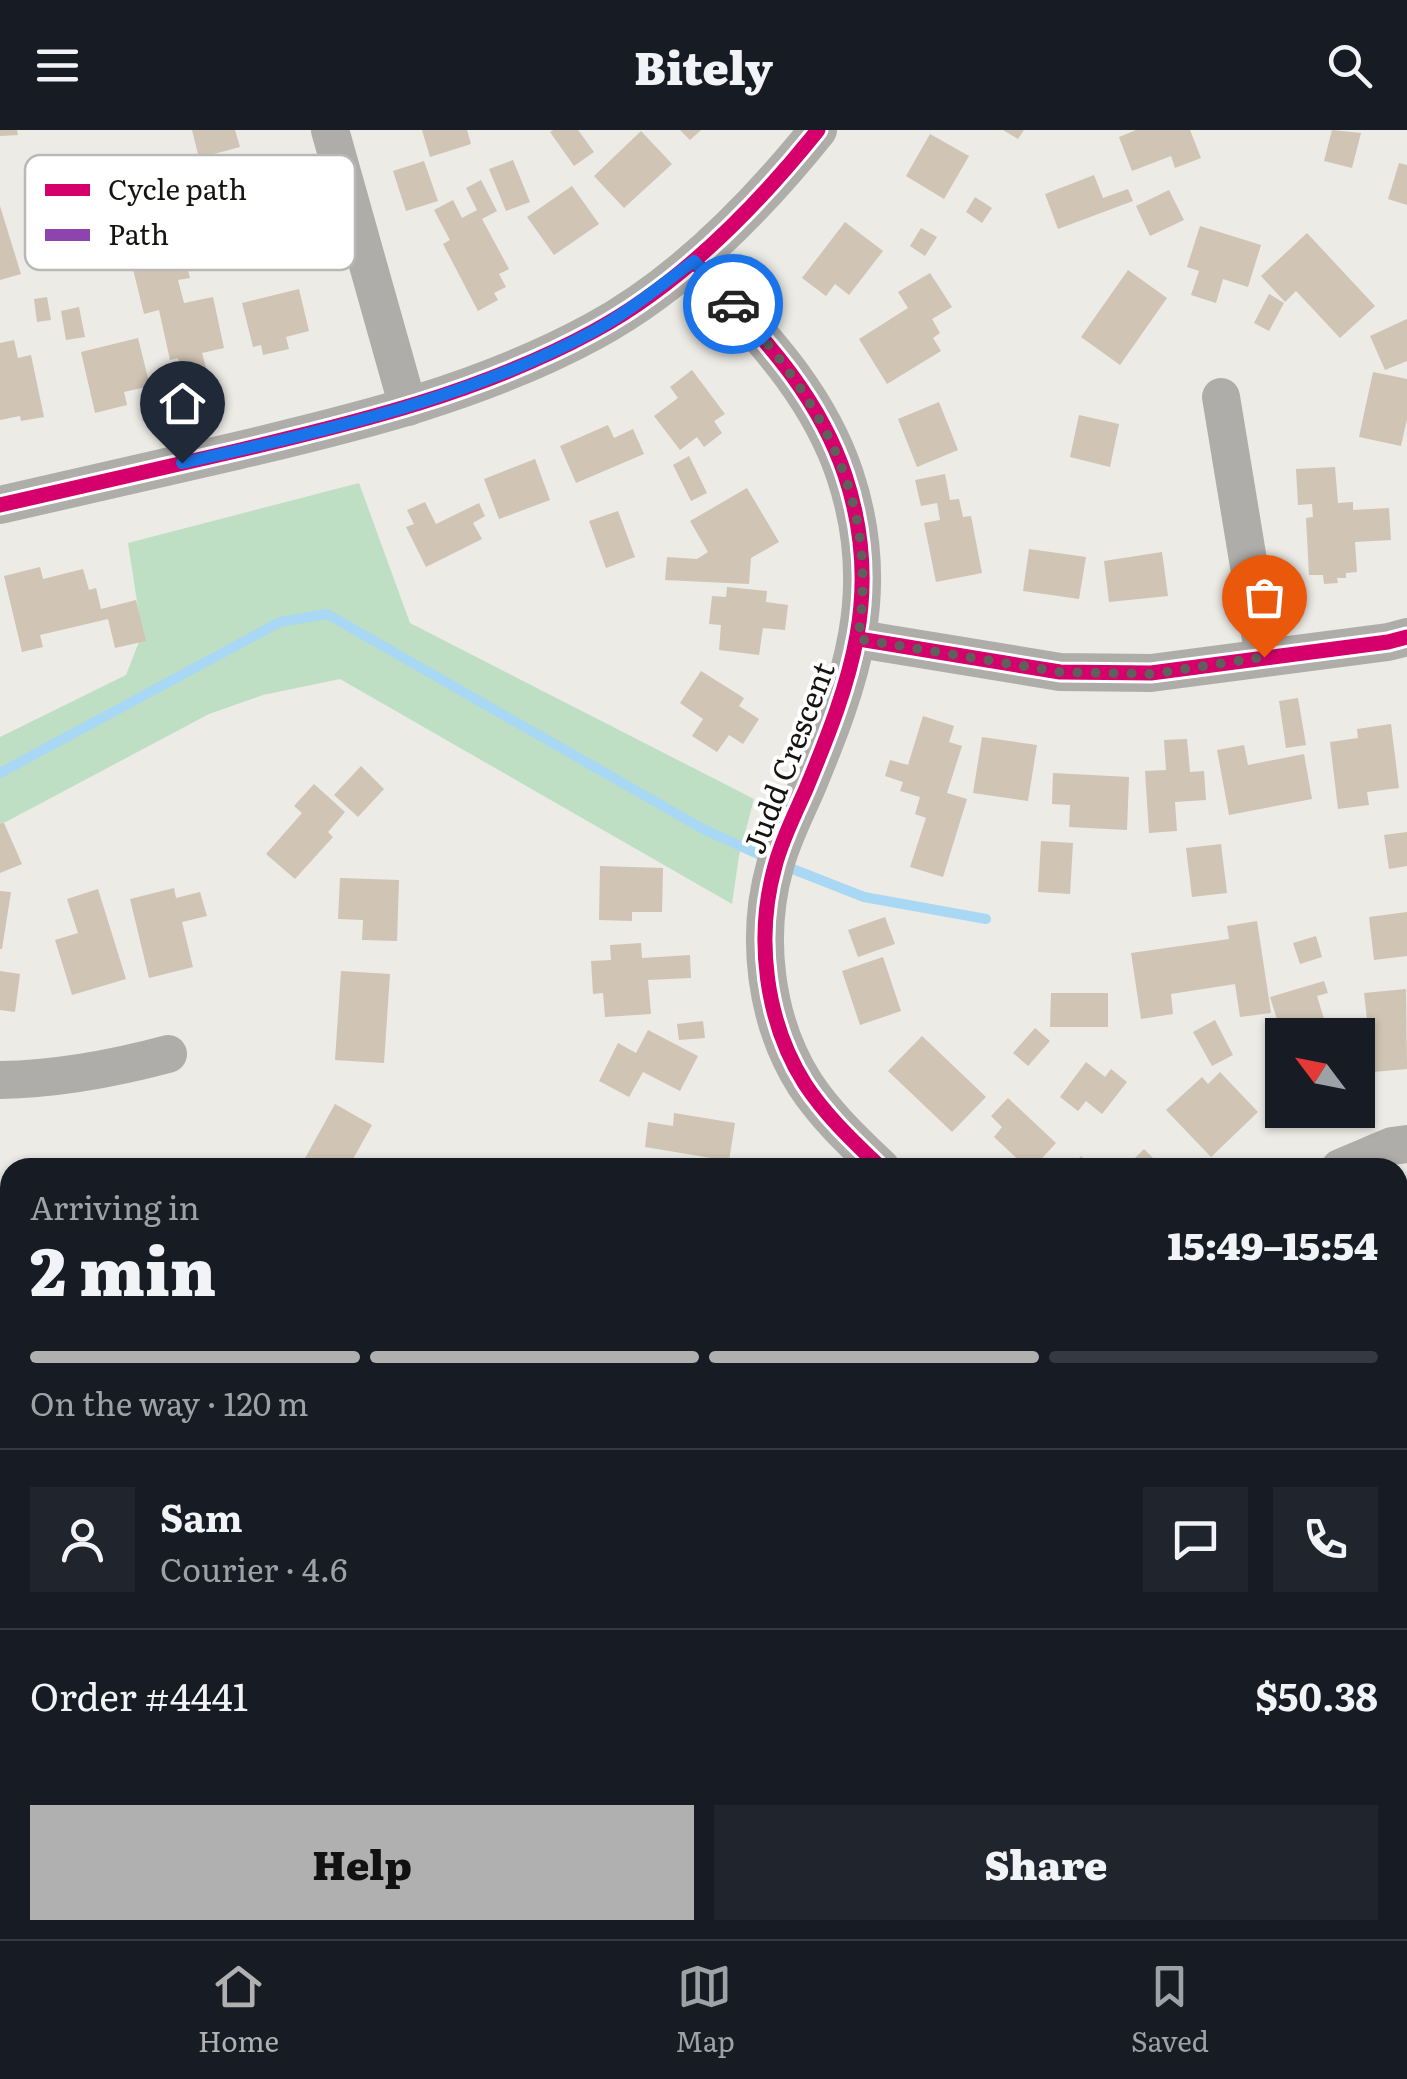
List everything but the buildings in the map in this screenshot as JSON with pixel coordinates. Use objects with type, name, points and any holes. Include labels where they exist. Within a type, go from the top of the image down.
[{"type":"street","points":[[330,130],[337,155]]},
{"type":"street","points":[[0,505],[327,430],[490,380],[598,329],[694,261],[745,214],[818,130]]},
{"type":"street","points":[[355,219],[408,407]]},
{"type":"street","name":"Judd Crescent","points":[[694,261],[801,385],[846,476],[860,543],[863,608],[858,639],[848,682],[784,838],[769,888],[766,964],[777,1022],[804,1082],[825,1111],[872,1158]]},
{"type":"street","points":[[1222,396],[1264,657]]},
{"type":"street","points":[[858,639],[1060,672],[1152,674],[1407,637]]},
{"type":"street","points":[[0,1080],[45,1079],[110,1070],[168,1054]]},
{"type":"street","points":[[1364,1158],[1407,1144]]},
{"type":"green space","points":[[359,483],[410,623],[754,799],[732,904],[340,679],[263,695],[209,714],[0,825],[0,737],[126,675],[142,634],[128,543]]},
{"type":"waterway","points":[[0,773],[280,622],[327,614],[703,829],[769,859]]},
{"type":"waterway","points":[[785,866],[864,897],[986,919]]},
{"type":"cycle path","points":[[0,505],[374,416],[464,388],[552,352],[626,312],[687,267],[743,215],[818,130]]},
{"type":"cycle path","points":[[694,261],[800,387],[833,444],[856,518],[862,558],[857,635],[837,711],[778,856],[769,893],[765,950],[773,1006],[791,1059],[822,1107],[871,1158]]},
{"type":"cycle path","points":[[859,639],[1060,672],[1151,673],[1407,637]]},
{"type":"way so far","points":[[733,304],[801,385],[818,412],[846,476],[863,576],[858,639],[1060,672],[1152,674],[1264,657]]},
{"type":"route","points":[[182,463],[327,430],[490,380],[598,329],[694,261],[733,304]]}]
